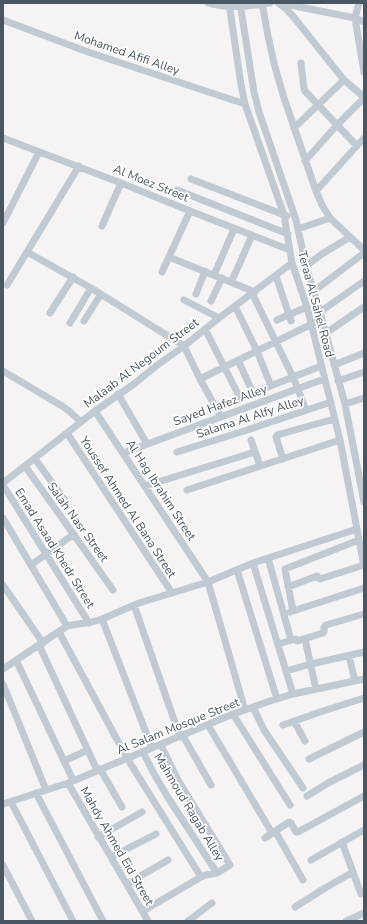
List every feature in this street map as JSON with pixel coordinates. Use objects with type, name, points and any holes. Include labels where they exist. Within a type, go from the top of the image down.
[{"type":"street","points":[[208,3],[216,6],[265,3],[268,36],[275,67],[316,191],[330,218],[364,250]]},
{"type":"street","points":[[278,3],[355,18],[364,22]]},
{"type":"street","points":[[278,3],[292,15],[344,80],[364,98],[337,125],[305,161]]},
{"type":"street","points":[[358,3],[355,18],[362,51],[364,72]]},
{"type":"street","name":"Teraa Al Sahel Road","points":[[230,5],[245,104],[284,215],[292,263],[307,307],[340,440],[364,566]]},
{"type":"street","name":"Teraa Al Sahel Road","points":[[241,5],[255,97],[296,220],[306,266],[326,333],[361,467],[364,497]]},
{"type":"street","name":"Mohamed Afifi Alley","points":[[3,20],[88,52],[245,104]]},
{"type":"street","points":[[301,63],[305,91],[357,146]]},
{"type":"street","points":[[294,128],[344,80]]},
{"type":"street","name":"Al Moez Street","points":[[3,138],[79,166],[234,229],[290,250]]},
{"type":"street","points":[[316,191],[364,138]]},
{"type":"street","points":[[3,224],[39,152]]},
{"type":"street","points":[[7,285],[79,166]]},
{"type":"street","points":[[190,179],[296,220]]},
{"type":"street","points":[[102,226],[121,183]]},
{"type":"street","points":[[177,190],[288,234]]},
{"type":"street","points":[[162,272],[190,211]]},
{"type":"street","points":[[298,229],[330,218]]},
{"type":"street","points":[[214,275],[234,229]]},
{"type":"street","points":[[231,282],[252,235]]},
{"type":"street","points":[[306,266],[350,236]]},
{"type":"street","points":[[27,252],[91,288],[184,346],[221,417]]},
{"type":"street","points":[[314,291],[364,253]]},
{"type":"street","points":[[169,257],[222,278],[253,293],[293,377],[306,410]]},
{"type":"street","name":"Malaab Al Negoum Street","points":[[3,484],[95,411],[184,346],[218,318],[292,263]]},
{"type":"street","points":[[196,294],[205,272]]},
{"type":"street","points":[[276,276],[290,318]]},
{"type":"street","points":[[50,313],[72,277]]},
{"type":"street","points":[[211,300],[222,278]]},
{"type":"street","points":[[200,379],[311,324],[364,281]]},
{"type":"street","points":[[70,323],[91,288]]},
{"type":"street","points":[[84,321],[101,294]]},
{"type":"street","points":[[184,300],[218,318]]},
{"type":"street","points":[[235,306],[257,351],[271,386]]},
{"type":"street","points":[[277,320],[290,318],[307,307]]},
{"type":"street","points":[[326,333],[364,307]]},
{"type":"street","points":[[205,329],[240,398]]},
{"type":"street","points":[[334,365],[364,353]]},
{"type":"street","points":[[238,360],[253,393]]},
{"type":"street","points":[[216,408],[321,366]]},
{"type":"street","points":[[3,371],[62,406],[81,422]]},
{"type":"street","points":[[338,381],[364,372]]},
{"type":"street","name":"Sayed Hafez Alley","points":[[123,453],[324,379]]},
{"type":"street","points":[[118,394],[147,444]]},
{"type":"street","points":[[345,404],[364,398]]},
{"type":"street","name":"Salama Al Alfy Alley","points":[[177,452],[331,402]]},
{"type":"street","name":"Al Hag Ibrahim Street","points":[[95,411],[208,582],[249,709],[303,788]]},
{"type":"street","points":[[283,459],[276,437],[277,435],[334,419]]},
{"type":"street","name":"Youssef Ahmed Al Bana Street","points":[[67,433],[172,593]]},
{"type":"street","points":[[251,440],[260,466]]},
{"type":"street","points":[[187,490],[340,440]]},
{"type":"street","points":[[145,486],[255,452]]},
{"type":"street","points":[[35,459],[67,503]]},
{"type":"street","name":"Salah Nasr Street","points":[[25,466],[113,590]]},
{"type":"street","name":"Emad Asaad Khedr Street","points":[[3,484],[89,622]]},
{"type":"street","points":[[3,518],[67,626]]},
{"type":"street","points":[[3,669],[67,626],[102,619],[139,603],[208,582],[253,563],[357,529]]},
{"type":"street","points":[[31,565],[74,534]]},
{"type":"street","points":[[293,611],[285,569],[359,540]]},
{"type":"street","points":[[268,558],[290,640]]},
{"type":"street","points":[[253,563],[293,694]]},
{"type":"street","points":[[288,587],[317,576],[320,579],[364,566]]},
{"type":"street","points":[[237,570],[277,699]]},
{"type":"street","points":[[3,585],[41,644],[88,750],[122,807]]},
{"type":"street","points":[[272,625],[293,611],[364,588]]},
{"type":"street","points":[[134,605],[181,736],[211,784]]},
{"type":"street","points":[[278,644],[296,638],[298,641],[323,633],[326,625],[364,614]]},
{"type":"street","points":[[102,619],[152,748]]},
{"type":"street","points":[[60,632],[127,758],[201,877]]},
{"type":"street","points":[[305,639],[316,689]]},
{"type":"street","points":[[286,671],[364,652]]},
{"type":"street","points":[[349,656],[355,681]]},
{"type":"street","name":"Mahdy Ahmed Eid Street","points":[[16,660],[64,761],[70,781],[98,836],[148,921]]},
{"type":"street","name":"Al Salam Mosque Street","points":[[3,804],[99,770],[233,714],[293,694],[364,679]]},
{"type":"street","points":[[3,684],[46,790]]},
{"type":"street","points":[[283,725],[364,698]]},
{"type":"street","points":[[233,714],[290,805]]},
{"type":"street","points":[[294,721],[304,741]]},
{"type":"street","points":[[208,725],[303,880]]},
{"type":"street","points":[[309,759],[364,732]]},
{"type":"street","points":[[143,912],[201,877],[217,873],[230,864],[183,790],[161,745]]},
{"type":"street","points":[[64,761],[88,750]]},
{"type":"street","name":"Mahmoud Ragab Alley","points":[[144,752],[153,772],[167,796],[217,873]]},
{"type":"street","points":[[307,796],[328,783],[364,765]]},
{"type":"street","points":[[36,793],[104,921]]},
{"type":"street","points":[[265,838],[290,822],[296,832],[298,832],[364,796]]},
{"type":"street","points":[[11,802],[72,921]]},
{"type":"street","points":[[98,836],[142,812]]},
{"type":"street","points":[[311,860],[364,830]]},
{"type":"street","points":[[111,857],[156,834]]},
{"type":"street","points":[[342,842],[361,894]]},
{"type":"street","points":[[127,884],[168,860]]},
{"type":"street","points":[[3,865],[32,921]]},
{"type":"street","points":[[295,907],[353,872]]},
{"type":"street","points":[[188,921],[212,904]]},
{"type":"street","points":[[346,921],[364,913]]}]
